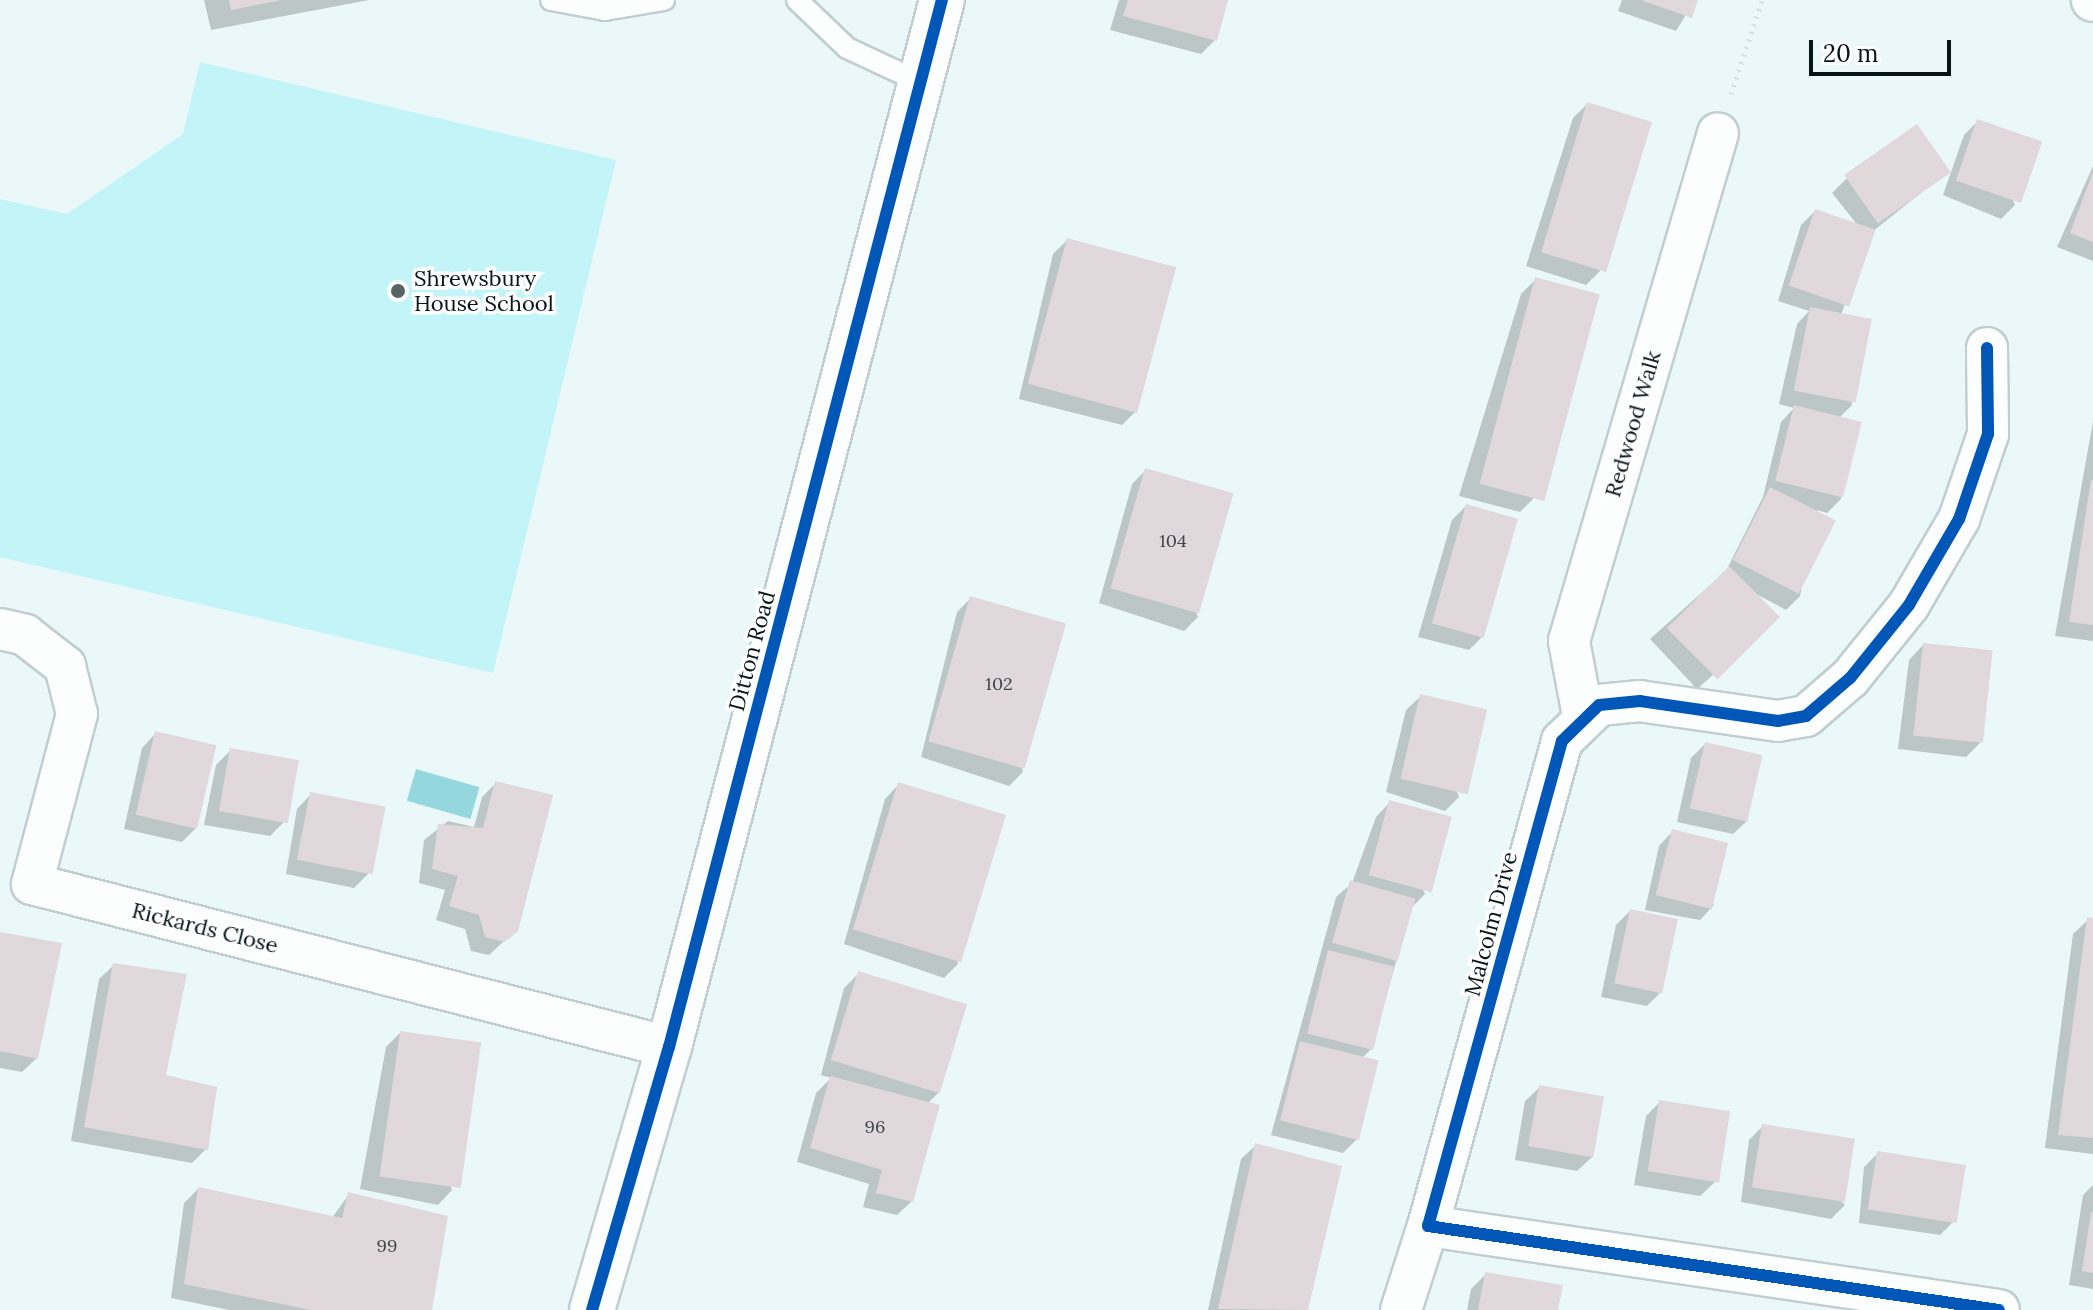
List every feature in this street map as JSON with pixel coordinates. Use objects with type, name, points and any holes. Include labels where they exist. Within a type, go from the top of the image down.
[{"type":"street","name":"Ditton Road","points":[[592,1310],[669,1047],[942,0]]},
{"type":"street","name":"Redwood Walk","points":[[1583,716],[1569,641],[1718,133]]},
{"type":"street","points":[[1583,716],[1599,705],[1640,701],[1778,721],[1806,716],[1850,678],[1909,605],[1959,519],[1988,434],[1987,348]]},
{"type":"street","name":"Rickards Close","points":[[0,629],[25,635],[65,666],[77,714],[32,884],[669,1047]]},
{"type":"street","name":"Malcolm Drive","points":[[1401,1310],[1428,1226],[1562,741],[1583,716]]},
{"type":"street","points":[[1428,1226],[1999,1310]]},
{"type":"lane","points":[[551,0],[605,10],[664,0]]},
{"type":"lane","points":[[797,0],[847,48],[920,82]]},
{"type":"path","points":[[1718,133],[1762,0]]},
{"type":"shaded area","points":[[200,62],[616,160],[493,673],[0,557],[0,199],[67,214],[183,134]]},
{"type":"shaded area","points":[[416,769],[479,787],[470,819],[407,801]]},
{"type":"building","points":[[229,0],[278,0],[278,1],[231,10]]},
{"type":"building","points":[[1128,0],[1228,0],[1217,41],[1123,16]]},
{"type":"building","points":[[1641,0],[1698,0],[1692,18]]},
{"type":"building","points":[[1587,102],[1652,122],[1606,272],[1541,252]]},
{"type":"building","points":[[1977,119],[2042,141],[2021,203],[1956,180]]},
{"type":"building","points":[[1917,124],[1951,172],[1878,223],[1844,175]]},
{"type":"building","points":[[2093,172],[2093,242],[2070,233]]},
{"type":"building","points":[[1815,209],[1876,230],[1849,306],[1789,286]]},
{"type":"building","points":[[1067,238],[1176,267],[1137,413],[1028,384]]},
{"type":"building","points":[[1535,277],[1600,294],[1544,501],[1480,484]]},
{"type":"building","points":[[1810,307],[1872,319],[1856,402],[1794,390]]},
{"type":"building","points":[[1794,405],[1862,422],[1843,498],[1775,481]]},
{"type":"building","points":[[1145,468],[1233,493],[1199,614],[1111,588]]},
{"type":"building","points":[[2093,480],[2093,625],[2069,622]]},
{"type":"building","points":[[1770,487],[1836,521],[1799,594],[1733,560]]},
{"type":"building","points":[[1466,504],[1518,519],[1484,638],[1432,623]]},
{"type":"building","points":[[1729,566],[1780,617],[1718,679],[1667,628]]},
{"type":"building","points":[[970,596],[1066,624],[1025,769],[928,741]]},
{"type":"building","points":[[1923,643],[1993,650],[1983,743],[1913,735]]},
{"type":"building","points":[[1420,694],[1487,710],[1468,794],[1400,779]]},
{"type":"building","points":[[155,731],[216,745],[197,829],[136,815]]},
{"type":"building","points":[[1705,742],[1762,755],[1747,822],[1690,808]]},
{"type":"building","points":[[230,748],[299,760],[288,823],[219,811]]},
{"type":"building","points":[[495,781],[553,795],[518,931],[505,942],[485,937],[479,915],[449,906],[458,876],[432,869],[438,824],[483,828]]},
{"type":"building","points":[[898,782],[1006,815],[961,962],[853,929]]},
{"type":"building","points":[[310,792],[386,807],[372,874],[297,860]]},
{"type":"building","points":[[1389,800],[1452,817],[1432,892],[1369,875]]},
{"type":"building","points":[[1672,829],[1728,843],[1712,909],[1656,895]]},
{"type":"building","points":[[1350,880],[1415,899],[1397,961],[1332,942]]},
{"type":"building","points":[[1630,909],[1678,919],[1662,994],[1614,983]]},
{"type":"building","points":[[2087,917],[2093,918],[2093,1138],[2058,1135]]},
{"type":"building","points":[[0,932],[62,943],[38,1059],[0,1051]]},
{"type":"building","points":[[1328,950],[1394,966],[1373,1050],[1307,1033]]},
{"type":"building","points":[[113,963],[187,974],[166,1075],[217,1087],[208,1150],[84,1127]]},
{"type":"building","points":[[858,971],[967,1004],[940,1093],[831,1060]]},
{"type":"building","points":[[400,1031],[481,1042],[461,1188],[380,1177]]},
{"type":"building","points":[[1300,1041],[1379,1061],[1359,1140],[1280,1121]]},
{"type":"building","points":[[830,1076],[940,1105],[913,1202],[876,1193],[882,1170],[810,1148]]},
{"type":"building","points":[[1539,1085],[1604,1096],[1593,1158],[1528,1146]]},
{"type":"building","points":[[1659,1100],[1730,1111],[1719,1182],[1648,1171]]},
{"type":"building","points":[[1762,1124],[1855,1139],[1845,1202],[1752,1187]]},
{"type":"building","points":[[1255,1143],[1342,1166],[1308,1310],[1218,1309]]},
{"type":"building","points":[[1877,1151],[1966,1165],[1957,1223],[1868,1209]]},
{"type":"building","points":[[198,1187],[342,1218],[348,1192],[448,1216],[432,1310],[311,1310],[184,1284]]},
{"type":"building","points":[[2093,1212],[2093,1273],[2082,1271]]},
{"type":"building","points":[[1485,1272],[1563,1285],[1558,1310],[1478,1310]]},
{"type":"cycle path","points":[[592,1310],[669,1047],[942,0]]},
{"type":"cycle path","points":[[1987,348],[1988,434],[1959,519],[1909,605],[1850,678],[1806,716],[1778,721],[1640,701],[1599,705],[1562,741],[1428,1226],[1999,1310]]},
{"type":"place","name":"Shrewsbury House School","points":[[398,291]]}]
